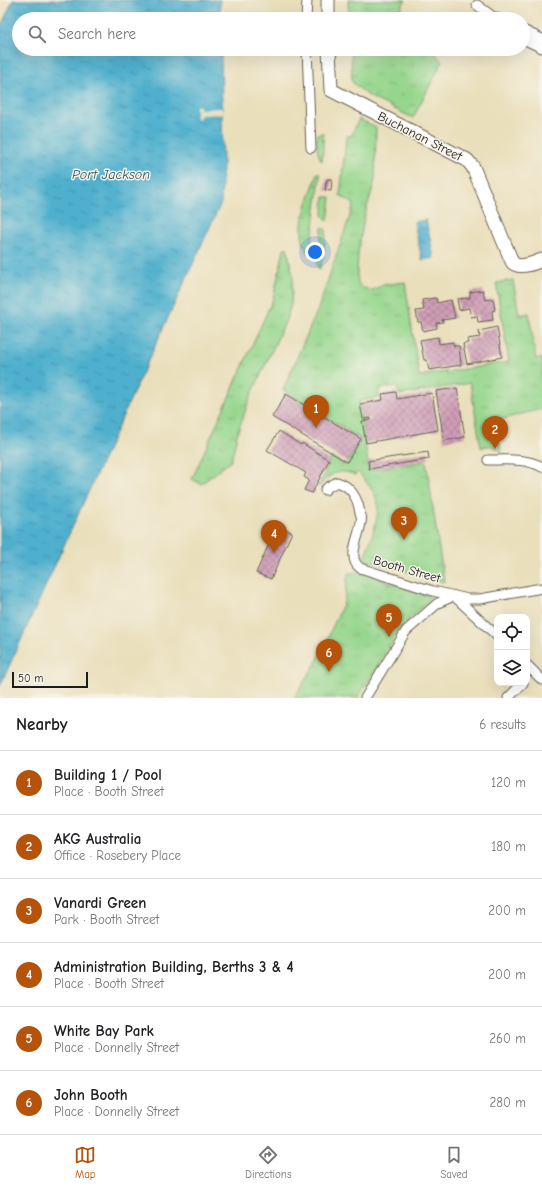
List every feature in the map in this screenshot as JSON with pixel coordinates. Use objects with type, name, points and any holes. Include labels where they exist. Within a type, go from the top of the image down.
[{"type":"street","points":[[306,12],[307,0]]},
{"type":"street","points":[[328,0],[328,12]]},
{"type":"street","points":[[475,3],[481,12]]},
{"type":"street","points":[[475,3],[487,12]]},
{"type":"street","points":[[530,33],[542,39]]},
{"type":"street","points":[[530,42],[542,48]]},
{"type":"street","points":[[307,56],[310,148]]},
{"type":"street","name":"Buchanan Street","points":[[329,56],[331,90],[471,163],[513,263],[523,265],[542,260]]},
{"type":"street","points":[[488,460],[511,460],[534,463],[542,467]]},
{"type":"street","name":"Booth Street","points":[[325,490],[337,482],[344,484],[359,505],[362,521],[356,540],[354,553],[358,566],[364,570],[454,596],[494,633]]},
{"type":"street","points":[[366,698],[406,631],[438,603],[454,596],[468,599],[480,599],[542,588]]},
{"type":"street","points":[[530,668],[542,680]]},
{"type":"street","points":[[508,698],[520,686]]},
{"type":"green space","points":[[348,0],[406,0],[401,7],[405,12],[349,12]]},
{"type":"green space","points":[[351,56],[437,56],[442,62],[413,118],[370,97],[352,82]]},
{"type":"green space","points":[[359,119],[376,127],[375,180],[364,218],[358,253],[358,283],[363,288],[373,290],[382,285],[405,282],[419,376],[509,362],[496,283],[513,280],[519,315],[529,313],[536,359],[542,358],[542,409],[494,421],[502,453],[492,446],[481,448],[470,383],[399,395],[397,386],[379,389],[379,398],[359,401],[369,470],[426,461],[444,582],[364,559],[373,532],[378,510],[377,500],[373,491],[358,472],[355,475],[339,472],[327,479],[319,487],[331,457],[346,465],[361,439],[283,390],[318,309],[354,204],[340,195],[346,139],[347,136],[351,136]]},
{"type":"green space","points":[[323,133],[322,161],[318,151],[317,134]]},
{"type":"green space","points":[[317,173],[319,173],[320,177],[309,253],[307,252],[303,242],[302,222]]},
{"type":"green space","points":[[324,197],[331,197],[328,221],[323,216]]},
{"type":"green space","points":[[323,227],[326,230],[326,233],[320,269],[318,268],[317,263]]},
{"type":"green space","points":[[287,247],[293,277],[291,304],[286,320],[250,398],[238,431],[231,461],[201,484],[192,479],[273,299],[284,249]]},
{"type":"green space","points":[[358,572],[432,597],[401,627],[358,698],[294,698],[316,663],[344,602],[348,573]]},
{"type":"water","name":"Port Jackson","points":[[13,0],[220,0],[220,12],[12,12],[12,56],[221,56],[223,164],[221,203],[0,686],[0,28]]},
{"type":"water","points":[[426,220],[434,258],[422,260],[414,222]]},
{"type":"pier","points":[[196,106],[200,106],[200,109],[222,108],[222,114],[200,115],[200,118],[196,118]]},
{"type":"building","points":[[327,179],[332,179],[331,191],[325,190]]},
{"type":"building","points":[[483,290],[485,300],[493,299],[495,310],[492,311],[493,320],[478,322],[477,316],[471,317],[469,308],[459,310],[457,299],[470,298],[470,292]]},
{"type":"building","points":[[436,298],[437,303],[451,300],[455,318],[442,320],[443,322],[436,323],[437,328],[423,331],[421,322],[418,322],[416,311],[424,310],[422,300]]},
{"type":"building","points":[[497,327],[502,357],[467,364],[463,344],[468,343],[467,339],[480,337],[479,331]]},
{"type":"building","points":[[438,337],[439,344],[453,342],[454,346],[459,346],[461,365],[429,370],[427,360],[424,360],[420,340]]},
{"type":"building","points":[[457,388],[465,437],[444,441],[436,391]]},
{"type":"building","points":[[396,392],[397,399],[432,393],[438,430],[366,443],[362,421],[371,420],[371,418],[363,419],[360,404],[383,400],[382,394]]},
{"type":"building","points":[[286,394],[361,439],[347,462],[272,417]]},
{"type":"building","points":[[279,431],[329,460],[312,493],[304,490],[309,480],[304,477],[306,473],[267,450]]},
{"type":"building","points":[[428,452],[429,459],[369,469],[368,461]]},
{"type":"building","points":[[277,526],[292,532],[271,579],[256,573]]},
{"type":"place","name":"Building 1 / Pool","points":[[316,428]]},
{"type":"place","name":"AKG Australia","points":[[495,449]]},
{"type":"place","name":"Vanardi Green","points":[[404,540]]},
{"type":"place","name":"Administration Building, Berths 3 & 4","points":[[274,553]]},
{"type":"place","name":"White Bay Park","points":[[389,637]]},
{"type":"place","name":"John Booth","points":[[329,672]]}]
